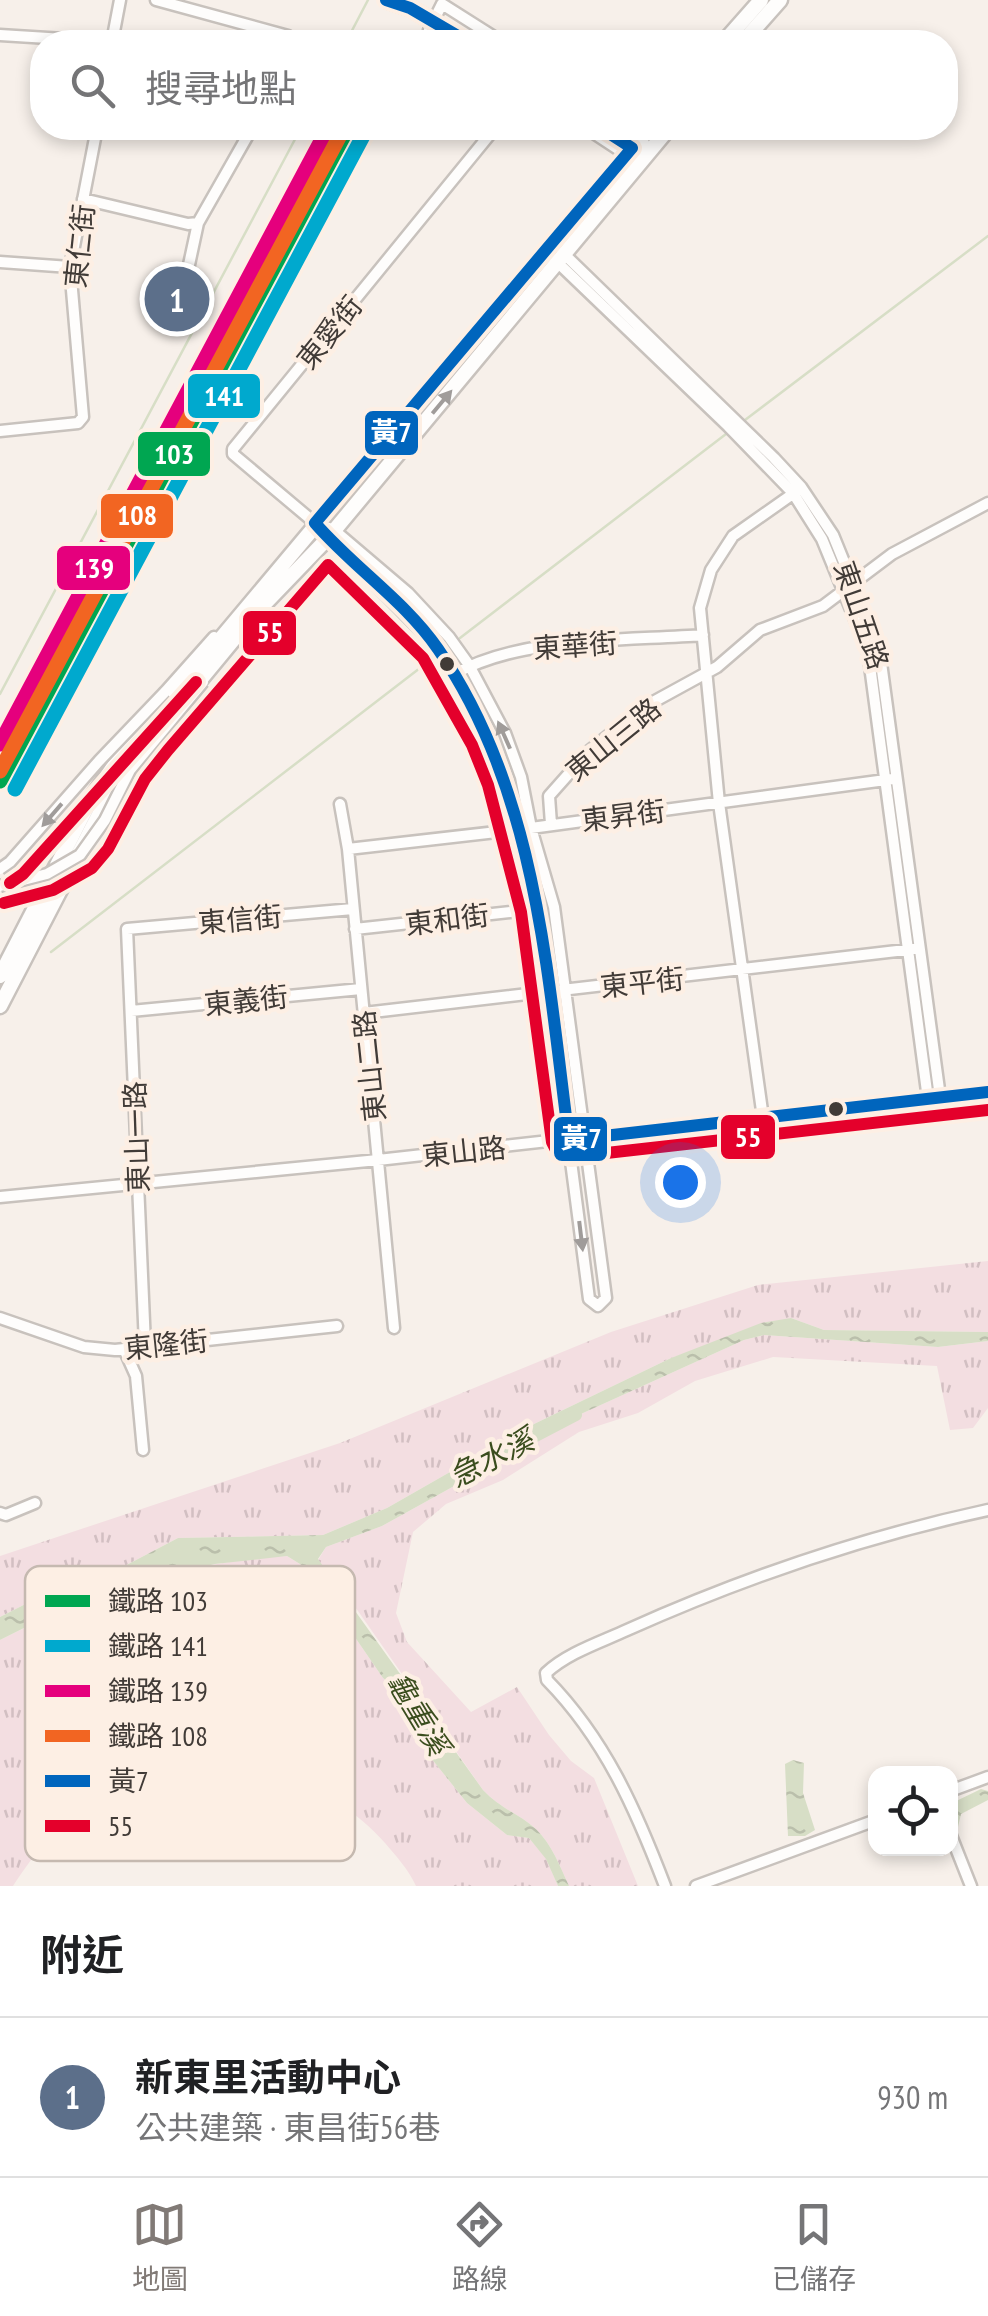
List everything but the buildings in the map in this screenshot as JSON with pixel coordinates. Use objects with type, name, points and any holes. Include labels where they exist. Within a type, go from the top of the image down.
[{"type":"main road","points":[[386,0],[410,8],[448,30]]},
{"type":"main road","points":[[414,0],[464,30]]},
{"type":"main road","points":[[735,30],[761,0]]},
{"type":"main road","points":[[754,30],[780,0]]},
{"type":"main road","points":[[0,976],[106,777],[315,523],[642,144]]},
{"type":"main road","points":[[0,1006],[105,803],[130,764],[563,259],[642,144]]},
{"type":"street","points":[[114,30],[120,0]]},
{"type":"street","points":[[156,0],[266,30]]},
{"type":"street","points":[[429,30],[442,4],[483,30]]},
{"type":"street","points":[[0,35],[30,37]]},
{"type":"street","name":"東仁街","points":[[0,431],[78,423],[83,412],[70,267],[95,140]]},
{"type":"street","points":[[187,274],[198,223],[245,140]]},
{"type":"street","name":"東愛街","points":[[315,523],[238,461],[233,449],[485,140]]},
{"type":"street","points":[[83,198],[188,224],[198,223]]},
{"type":"street","name":"東山五路","points":[[549,248],[797,490],[834,535],[850,585],[879,648],[934,1098]]},
{"type":"street","points":[[0,262],[70,267]]},
{"type":"street","points":[[764,1118],[720,803],[700,608],[716,561],[734,536],[797,490]]},
{"type":"street","name":"東山三路","points":[[550,824],[549,796],[589,751],[644,707],[707,672],[760,630],[824,606],[892,554],[988,503]]},
{"type":"street","name":"東山三路","points":[[315,523],[330,534],[408,593],[449,637],[469,665],[504,733],[521,777],[554,907],[606,1298],[598,1306],[589,1299],[538,908],[505,780],[488,737],[437,647],[330,534]]},
{"type":"street","points":[[0,869],[289,556]]},
{"type":"street","points":[[0,886],[47,874],[80,856],[106,820],[130,770],[303,565]]},
{"type":"street","name":"東華街","points":[[453,675],[469,665],[516,649],[702,635]]},
{"type":"street","points":[[76,790],[82,773]]},
{"type":"street","name":"東昇街","points":[[348,848],[531,828],[892,779]]},
{"type":"street","name":"東山二路","points":[[340,804],[348,848],[394,1328]]},
{"type":"street","name":"東和街","points":[[355,930],[538,908]]},
{"type":"street","name":"東信街","points":[[127,928],[354,909]]},
{"type":"street","name":"東山一路","points":[[127,928],[145,1345]]},
{"type":"street","name":"東平街","points":[[364,1014],[914,949]]},
{"type":"street","name":"東義街","points":[[131,1011],[361,988]]},
{"type":"street","name":"東山路","points":[[0,1197],[138,1186],[988,1092]]},
{"type":"street","name":"東隆街","points":[[0,1318],[84,1347],[124,1349],[337,1326]]},
{"type":"street","points":[[124,1349],[136,1376],[143,1450]]},
{"type":"street","points":[[0,1513],[6,1515],[35,1503]]},
{"type":"street","points":[[665,1886],[619,1776],[594,1737],[547,1680],[546,1673],[620,1633],[772,1571],[910,1528],[988,1510]]},
{"type":"street","points":[[958,1788],[988,1777]]},
{"type":"street","points":[[696,1886],[868,1823]]},
{"type":"street","points":[[958,1853],[971,1886]]},
{"type":"green space","points":[[988,1261],[988,1332],[824,1330],[791,1318],[671,1358],[534,1424],[387,1508],[323,1535],[178,1538],[125,1566],[25,1566],[25,1604],[0,1617],[0,1556],[340,1443],[611,1332],[758,1285]]},
{"type":"green space","points":[[764,1335],[938,1347],[988,1341],[988,1408],[973,1428],[950,1430],[937,1366],[773,1357],[695,1381],[638,1413],[579,1432],[503,1480],[446,1504],[413,1532],[396,1613],[407,1642],[471,1712],[517,1687],[571,1761],[594,1778],[638,1886],[569,1886],[542,1835],[483,1790],[355,1607],[355,1566],[323,1566],[318,1560],[326,1547],[382,1526],[539,1433],[744,1340]]},
{"type":"green space","points":[[287,1556],[303,1566],[208,1566]]},
{"type":"green space","points":[[25,1629],[25,1861],[30,1861],[13,1886],[0,1886],[0,1640]]},
{"type":"green space","points":[[355,1637],[383,1678],[413,1703],[415,1738],[467,1803],[507,1835],[529,1838],[546,1858],[558,1886],[416,1886],[385,1843],[355,1816]]},
{"type":"water","points":[[791,1318],[824,1330],[988,1332],[988,1341],[938,1347],[764,1335],[744,1340],[539,1433],[382,1526],[326,1547],[318,1559],[323,1566],[303,1566],[287,1556],[207,1566],[125,1566],[178,1538],[323,1535],[387,1508],[534,1424],[671,1358],[761,1323]]},
{"type":"water","points":[[25,1604],[25,1628],[0,1640],[0,1617]]},
{"type":"water","name":"龜重溪","points":[[355,1611],[483,1790],[542,1835],[569,1886],[558,1886],[546,1859],[529,1838],[507,1835],[467,1803],[415,1738],[413,1702],[383,1678],[355,1637]]},
{"type":"water","points":[[793,1760],[804,1763],[803,1793],[815,1830],[805,1836],[788,1836],[785,1764]]},
{"type":"water","points":[[981,1789],[988,1791],[988,1800],[961,1814],[958,1827],[958,1800]]},
{"type":"waterway","points":[[352,30],[368,0]]},
{"type":"waterway","points":[[0,694],[295,140]]},
{"type":"waterway","points":[[745,420],[988,236]]},
{"type":"waterway","points":[[460,638],[726,434]]},
{"type":"waterway","points":[[51,952],[433,658]]},
{"type":"waterway","name":"急水溪","points":[[505,1452],[576,1415]]},
{"type":"tunnel","points":[[125,788],[168,734]]},
{"type":"rail line","name":"139","points":[[0,744],[322,140]]},
{"type":"rail line","name":"108","points":[[0,771],[338,140]]},
{"type":"rail line","name":"103","points":[[0,781],[342,140]]},
{"type":"rail line","name":"141","points":[[15,789],[361,140]]},
{"type":"transit line","name":"黃7","points":[[386,0],[410,8],[448,30]]},
{"type":"transit line","name":"黃7","points":[[620,140],[632,148],[315,523],[395,600],[438,649],[471,704],[497,763],[532,886],[569,1140],[988,1092]]},
{"type":"transit line","name":"55","points":[[4,903],[53,890],[92,868],[108,849],[145,779],[328,565],[423,658],[472,745],[488,785],[521,912],[552,1142],[558,1154],[571,1157],[988,1110]]},
{"type":"transit line","name":"55","points":[[10,883],[23,874],[196,682]]},
{"type":"place","name":"新東里活動中心","points":[[177,299]]}]
